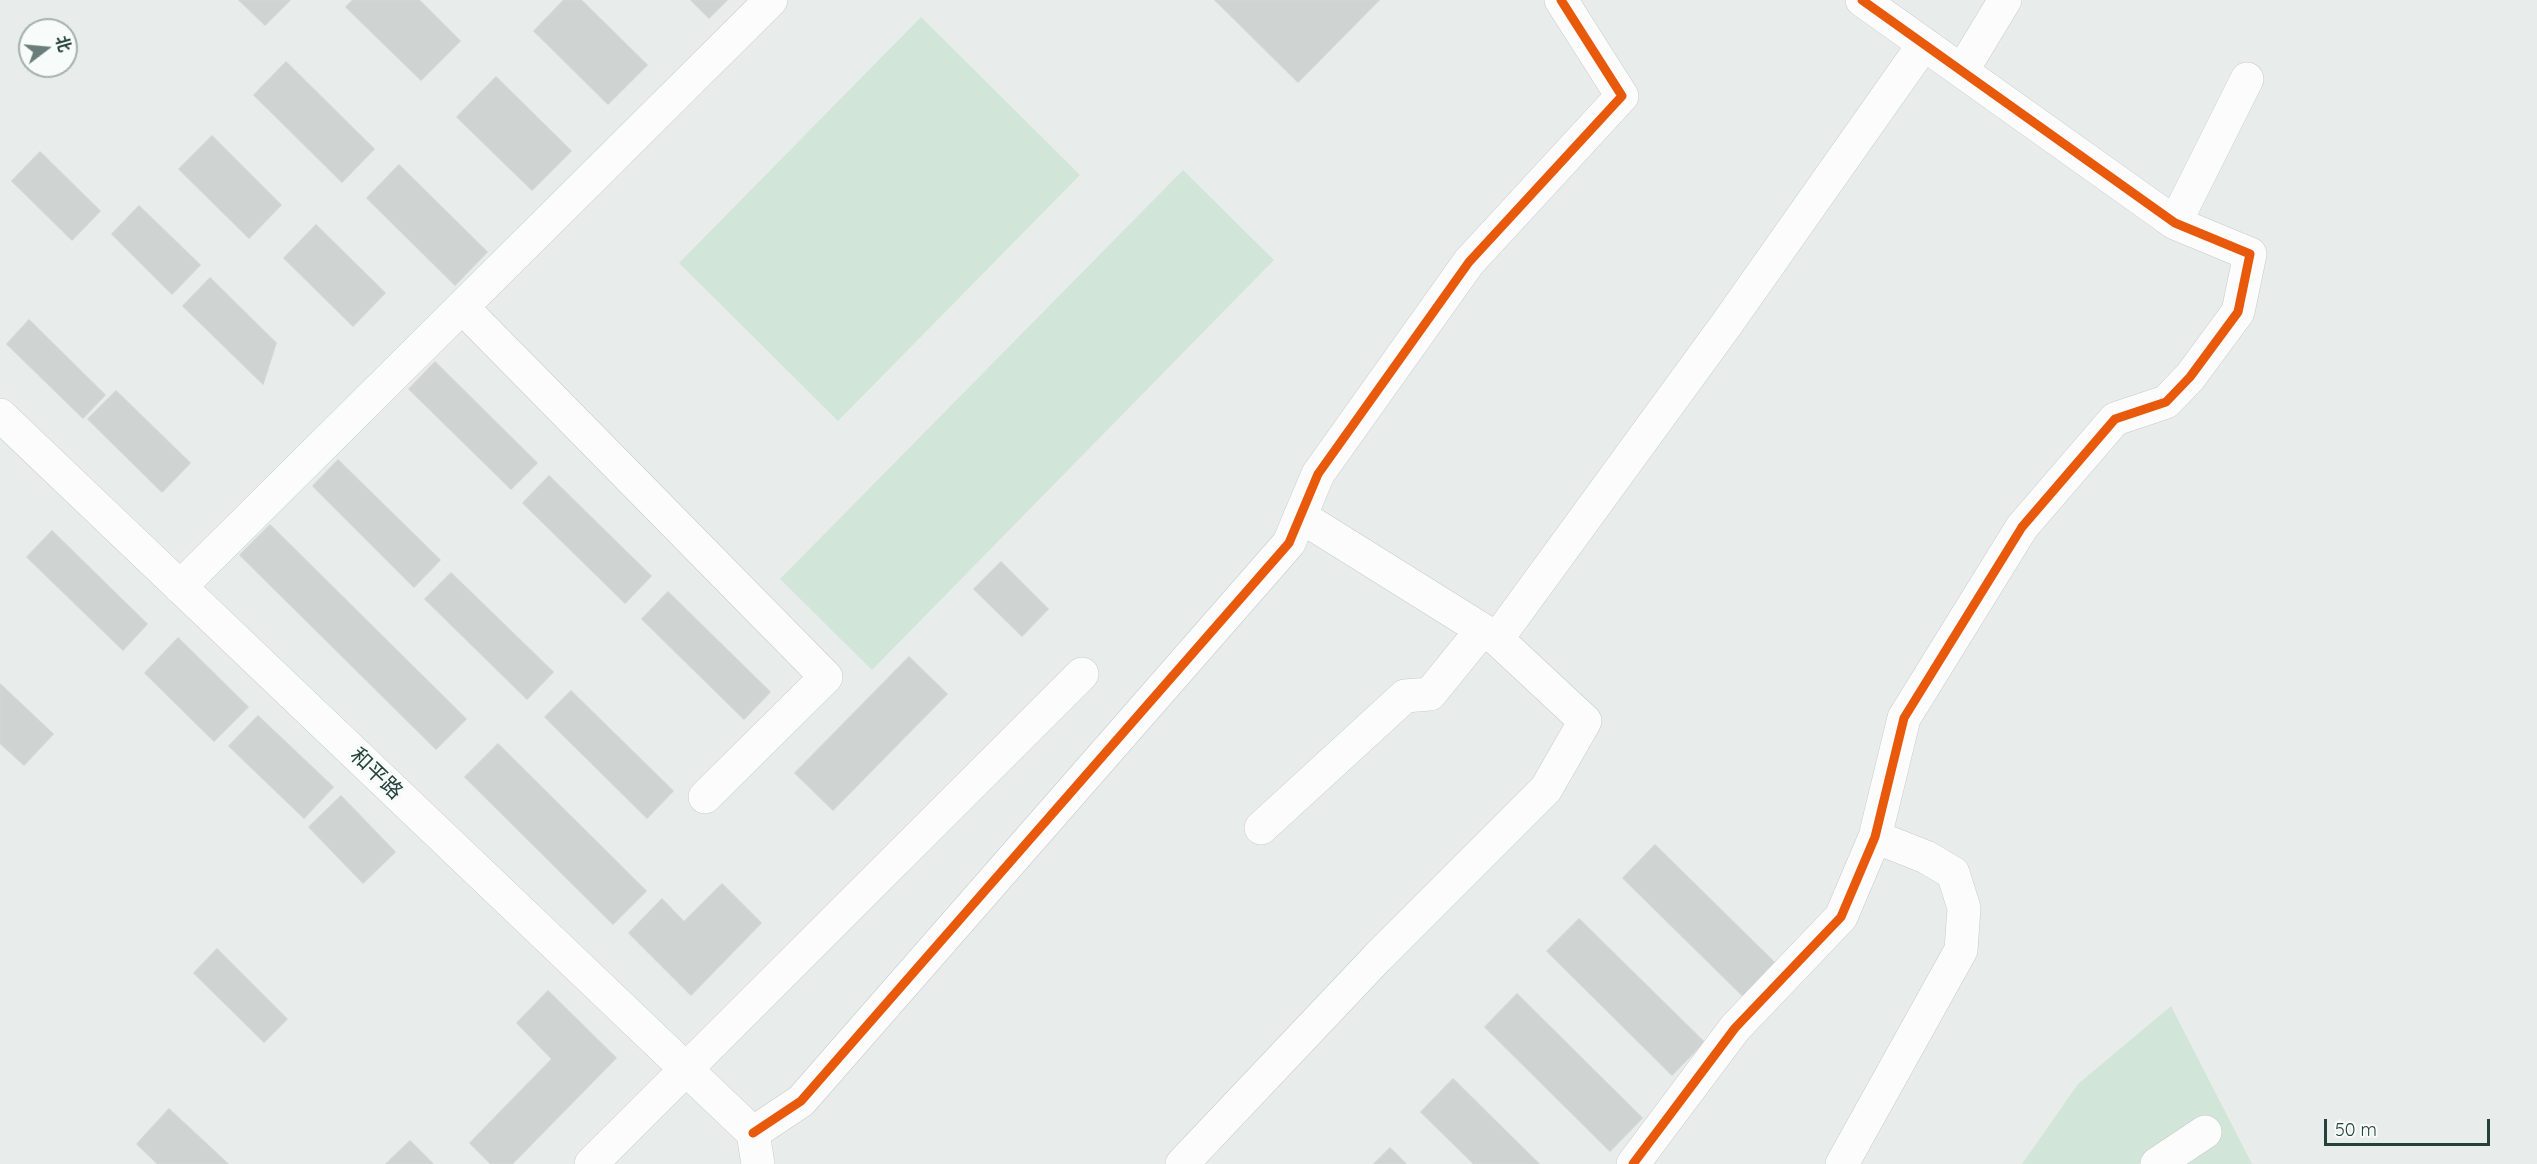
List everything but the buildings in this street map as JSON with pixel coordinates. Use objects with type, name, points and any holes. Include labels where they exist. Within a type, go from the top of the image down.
[{"type":"street","points":[[180,586],[771,0]]},
{"type":"street","points":[[754,1155],[1288,543],[1318,474],[1469,262],[1622,96],[1561,0]]},
{"type":"street","points":[[1634,1164],[1735,1028],[1841,918],[1875,837],[1904,718],[2022,527],[2115,419],[2166,402],[2190,377],[2238,312],[2250,254],[2175,223],[1862,0]]},
{"type":"street","points":[[1962,71],[2005,0]]},
{"type":"street","points":[[1261,828],[1405,696],[1430,694],[1489,634],[1726,325],[1923,44]]},
{"type":"street","points":[[2175,223],[2247,79]]},
{"type":"street","points":[[462,307],[826,677],[705,797]]},
{"type":"street","name":"和平路","points":[[0,415],[685,1069],[754,1155]]},
{"type":"street","points":[[1182,1164],[1377,958],[1546,789],[1585,721],[1489,634],[1300,516]]},
{"type":"street","points":[[591,1164],[1082,674]]},
{"type":"street","points":[[1842,1164],[1961,950],[1964,908],[1953,873],[1926,857],[1875,837]]},
{"type":"street","points":[[2157,1164],[2205,1132]]},
{"type":"green space","points":[[921,17],[1080,175],[838,421],[679,263]]},
{"type":"green space","points":[[1183,170],[1274,260],[872,670],[780,579]]},
{"type":"green space","points":[[2171,1006],[2252,1164],[2022,1164],[2078,1084]]},
{"type":"cycle path","points":[[753,1133],[801,1101],[1289,543],[1318,474],[1469,262],[1622,96],[1561,0]]},
{"type":"cycle path","points":[[1633,1164],[1735,1028],[1841,917],[1875,837],[1904,718],[2022,527],[2115,419],[2166,402],[2190,377],[2238,312],[2250,254],[2175,223],[1862,0]]}]
